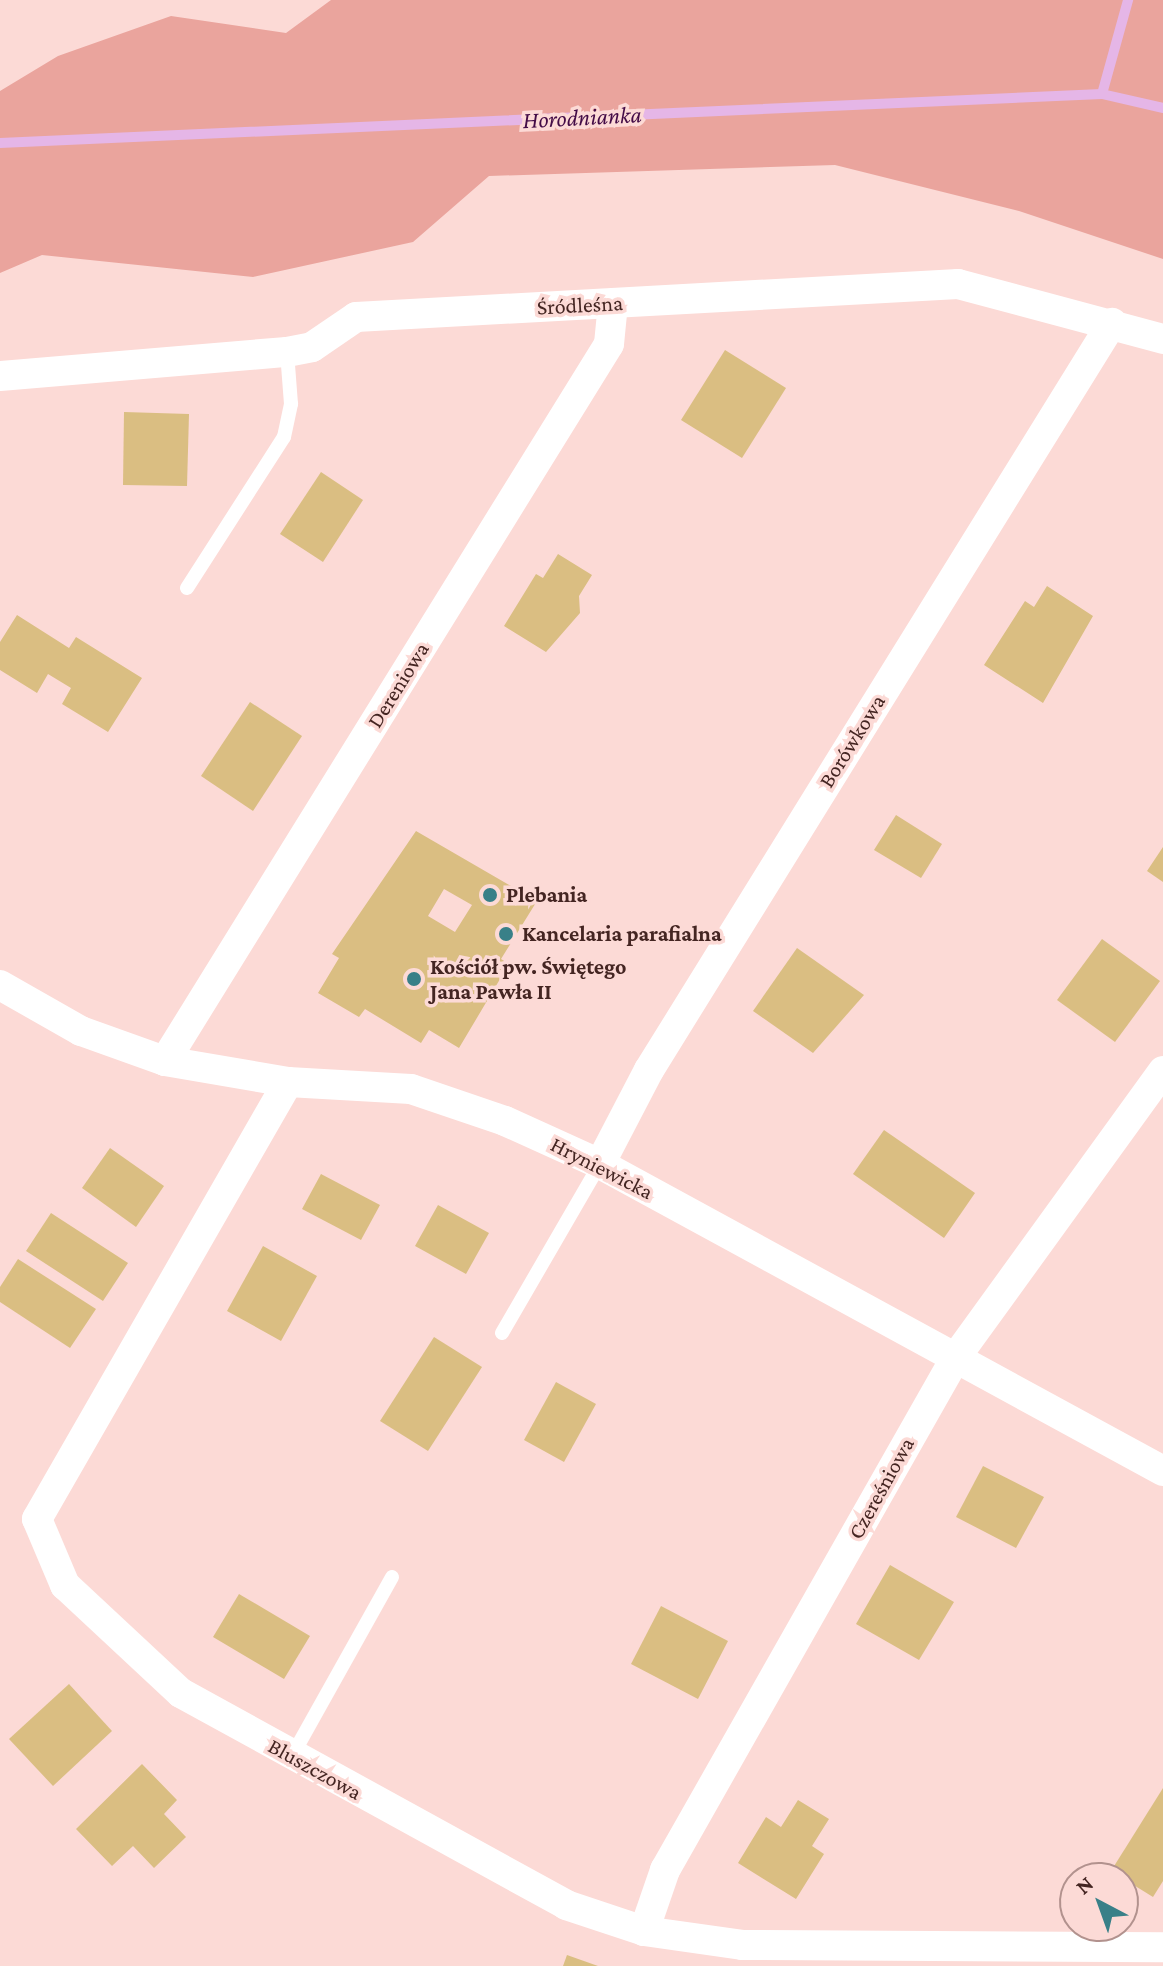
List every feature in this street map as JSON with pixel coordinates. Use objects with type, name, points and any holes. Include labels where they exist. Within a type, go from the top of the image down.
[{"type":"street","name":"Śródleśna","points":[[0,376],[287,352],[312,347],[356,317],[958,284],[1163,339]]},
{"type":"street","name":"Dereniowa","points":[[165,1061],[609,344],[613,303]]},
{"type":"street","name":"Borówkowa","points":[[600,1164],[649,1070],[1112,323]]},
{"type":"street","name":"Hryniewicka","points":[[0,985],[81,1031],[165,1061],[288,1082],[411,1089],[505,1121],[600,1164],[1163,1471]]},
{"type":"street","name":"Czereśniowa","points":[[644,1931],[665,1870],[956,1357],[1163,1071]]},
{"type":"street","name":"Bluszczowa","points":[[288,1082],[37,1519],[65,1585],[181,1693],[566,1905],[644,1931],[742,1945],[1163,1947]]},
{"type":"lane","points":[[187,588],[284,437],[291,404],[287,352]]},
{"type":"lane","points":[[502,1333],[600,1164]]},
{"type":"lane","points":[[292,1756],[392,1577]]},
{"type":"shaded area","points":[[331,0],[1163,0],[1163,259],[1019,211],[835,165],[489,176],[413,242],[253,277],[42,255],[0,273],[0,91],[58,56],[171,16],[286,33]]},
{"type":"building","points":[[725,350],[786,388],[742,458],[681,420]]},
{"type":"building","points":[[124,412],[189,414],[187,486],[123,485]]},
{"type":"building","points":[[321,472],[363,500],[323,562],[280,534]]},
{"type":"building","points":[[558,554],[592,575],[579,596],[580,613],[546,652],[504,626],[536,574],[543,578]]},
{"type":"building","points":[[1047,586],[1093,616],[1043,703],[984,665],[1025,601],[1034,607]]},
{"type":"building","points":[[17,615],[69,648],[76,637],[142,678],[108,732],[62,704],[71,688],[48,674],[37,693],[0,670],[0,642]]},
{"type":"building","points":[[250,702],[302,736],[253,811],[201,776]]},
{"type":"building","points":[[896,815],[942,844],[921,878],[874,850]]},
{"type":"building","name":"Kościół pw. Świętego Jana Pawła II","points":[[416,831],[537,901],[501,959],[509,964],[459,1048],[429,1030],[421,1043],[365,1009],[359,1017],[318,993],[339,958],[332,954]],"holes":[[[444,889],[472,905],[455,932],[428,916]]]},
{"type":"building","points":[[1163,847],[1163,882],[1147,871]]},
{"type":"building","points":[[1102,939],[1160,981],[1115,1042],[1057,1000]]},
{"type":"building","points":[[797,948],[864,995],[813,1053],[753,1011]]},
{"type":"building","points":[[884,1130],[975,1193],[944,1238],[853,1174]]},
{"type":"building","points":[[110,1148],[164,1186],[136,1227],[82,1188]]},
{"type":"building","points":[[321,1174],[380,1205],[361,1240],[302,1209]]},
{"type":"building","points":[[438,1205],[489,1233],[466,1274],[415,1246]]},
{"type":"building","points":[[51,1213],[128,1263],[103,1301],[26,1251]]},
{"type":"building","points":[[263,1246],[317,1276],[281,1341],[227,1311]]},
{"type":"building","points":[[18,1259],[96,1309],[70,1348],[0,1302],[0,1287]]},
{"type":"building","points":[[434,1337],[482,1367],[428,1451],[380,1421]]},
{"type":"building","points":[[556,1382],[596,1404],[564,1462],[524,1440]]},
{"type":"building","points":[[983,1466],[1044,1497],[1016,1548],[956,1517]]},
{"type":"building","points":[[890,1565],[954,1602],[919,1660],[856,1624]]},
{"type":"building","points":[[239,1594],[310,1636],[284,1679],[213,1637]]},
{"type":"building","points":[[661,1606],[728,1641],[698,1699],[631,1664]]},
{"type":"building","points":[[69,1684],[112,1731],[53,1786],[9,1739]]},
{"type":"building","points":[[142,1764],[177,1800],[164,1814],[186,1837],[154,1868],[133,1846],[112,1866],[76,1829]]},
{"type":"building","points":[[1163,1788],[1163,1881],[1153,1897],[1139,1888],[1139,1862],[1117,1862]]},
{"type":"building","points":[[798,1800],[829,1819],[812,1846],[824,1854],[796,1899],[738,1863],[766,1817],[781,1827]]},
{"type":"building","points":[[567,1955],[598,1966],[563,1966]]},
{"type":"waterway","points":[[1102,94],[1128,0]]},
{"type":"waterway","name":"Horodnianka","points":[[0,143],[1102,94],[1163,108]]},
{"type":"place","name":"Plebania","points":[[490,895]]},
{"type":"place","name":"Kancelaria parafialna","points":[[506,934]]},
{"type":"place","name":"Kościół pw. Świętego Jana Pawła II","points":[[414,979]]}]
